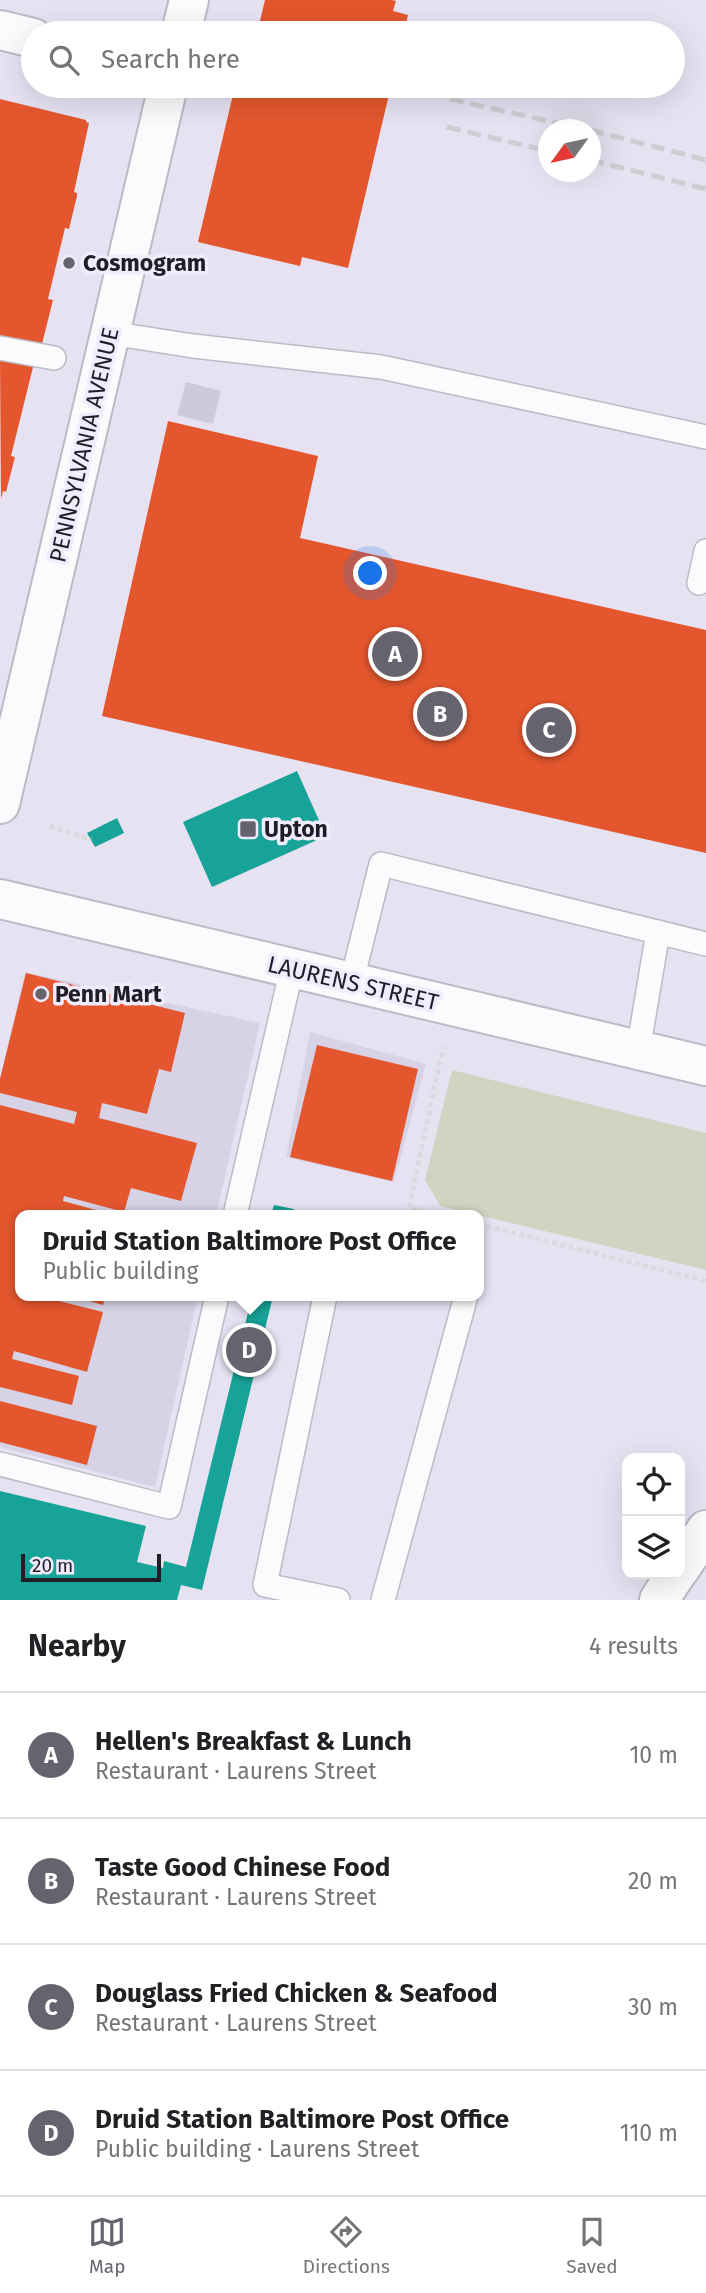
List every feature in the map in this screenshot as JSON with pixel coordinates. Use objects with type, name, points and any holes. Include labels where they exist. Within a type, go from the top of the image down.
[{"type":"main road","points":[[184,21],[188,0]]},
{"type":"main road","points":[[0,30],[21,35]]},
{"type":"main road","name":"PENNSYLVANIA AVENUE","points":[[0,804],[165,98]]},
{"type":"main road","name":"LAURENS STREET","points":[[0,899],[706,1066]]},
{"type":"main road","points":[[685,1562],[706,1530]]},
{"type":"main road","points":[[659,1600],[673,1579]]},
{"type":"lane","points":[[110,333],[193,346],[381,367],[706,437]]},
{"type":"lane","points":[[0,348],[54,358]]},
{"type":"lane","points":[[699,583],[706,551]]},
{"type":"lane","points":[[351,984],[381,864],[706,944]]},
{"type":"lane","points":[[638,1051],[658,932]]},
{"type":"lane","points":[[236,1210],[292,968]]},
{"type":"lane","points":[[0,1464],[169,1507],[216,1301]]},
{"type":"lane","points":[[324,1301],[265,1585],[338,1600]]},
{"type":"lane","points":[[383,1600],[466,1301]]},
{"type":"path","points":[[50,826],[91,840]]},
{"type":"path","points":[[421,1210],[409,1207],[451,1006]]},
{"type":"path","points":[[484,1226],[706,1281]]},
{"type":"shaded area","points":[[25,972],[260,1023],[217,1210],[15,1210],[15,1301],[197,1301],[155,1487],[0,1447],[0,1079]]},
{"type":"shaded area","points":[[310,1032],[426,1064],[394,1182],[286,1157]]},
{"type":"green space","points":[[452,1070],[706,1133],[706,1270],[484,1217],[484,1210],[457,1210],[440,1206],[425,1180]]},
{"type":"building: Shops","points":[[265,0],[392,0],[396,1],[393,11],[408,15],[407,21],[260,21]]},
{"type":"building: Shops","points":[[232,98],[388,98],[348,268],[302,257],[300,266],[198,242]]},
{"type":"building: Shops","points":[[0,99],[86,120],[89,123],[74,192],[77,196],[69,229],[65,228],[48,299],[53,300],[41,348],[32,347],[33,342],[0,336]]},
{"type":"building: Shops","points":[[0,357],[34,363],[11,456],[15,457],[6,492],[3,491],[1,499]]},
{"type":"building: Shops","points":[[168,421],[318,456],[300,538],[706,630],[706,853],[102,716]]},
{"type":"building: Shops","points":[[26,973],[185,1013],[171,1072],[159,1069],[147,1114],[102,1103],[99,1118],[197,1143],[181,1201],[131,1188],[125,1210],[64,1196],[63,1201],[96,1210],[15,1210],[15,1301],[59,1301],[103,1312],[87,1372],[14,1351],[12,1359],[79,1376],[72,1405],[0,1387],[0,1105],[74,1124],[77,1112],[0,1093],[0,1079]]},
{"type":"building: Shops","points":[[317,1045],[418,1069],[392,1181],[290,1157]]},
{"type":"building: Shops","points":[[0,1401],[97,1426],[87,1465],[0,1442]]},
{"type":"building: Public","points":[[297,771],[326,836],[212,887],[183,822]]},
{"type":"building: Public","points":[[117,818],[124,833],[95,847],[87,833]]},
{"type":"building: Public","points":[[274,1205],[294,1209],[294,1210],[272,1210]]},
{"type":"building: Public","points":[[251,1301],[272,1301],[202,1590],[181,1585],[177,1600],[0,1600],[0,1491],[146,1526],[137,1562],[163,1568],[164,1561],[186,1567]]},
{"type":"building: Other","points":[[186,382],[221,391],[213,424],[177,415]]},
{"type":"railway","points":[[450,99],[539,119]]},
{"type":"railway","points":[[447,127],[538,149]]},
{"type":"railway","points":[[601,133],[706,160]]},
{"type":"railway","points":[[601,163],[706,189]]},
{"type":"place","name":"Cosmogram","points":[[69,263]]},
{"type":"place","name":"Hellen's Breakfast & Lunch","points":[[395,654]]},
{"type":"place","name":"Taste Good Chinese Food","points":[[440,714]]},
{"type":"place","name":"Douglass Fried Chicken & Seafood","points":[[549,730]]},
{"type":"place","name":"Upton","points":[[248,829]]},
{"type":"place","name":"Penn Mart","points":[[41,994]]},
{"type":"place","name":"Druid Station Baltimore Post Office","points":[[249,1350]]}]
